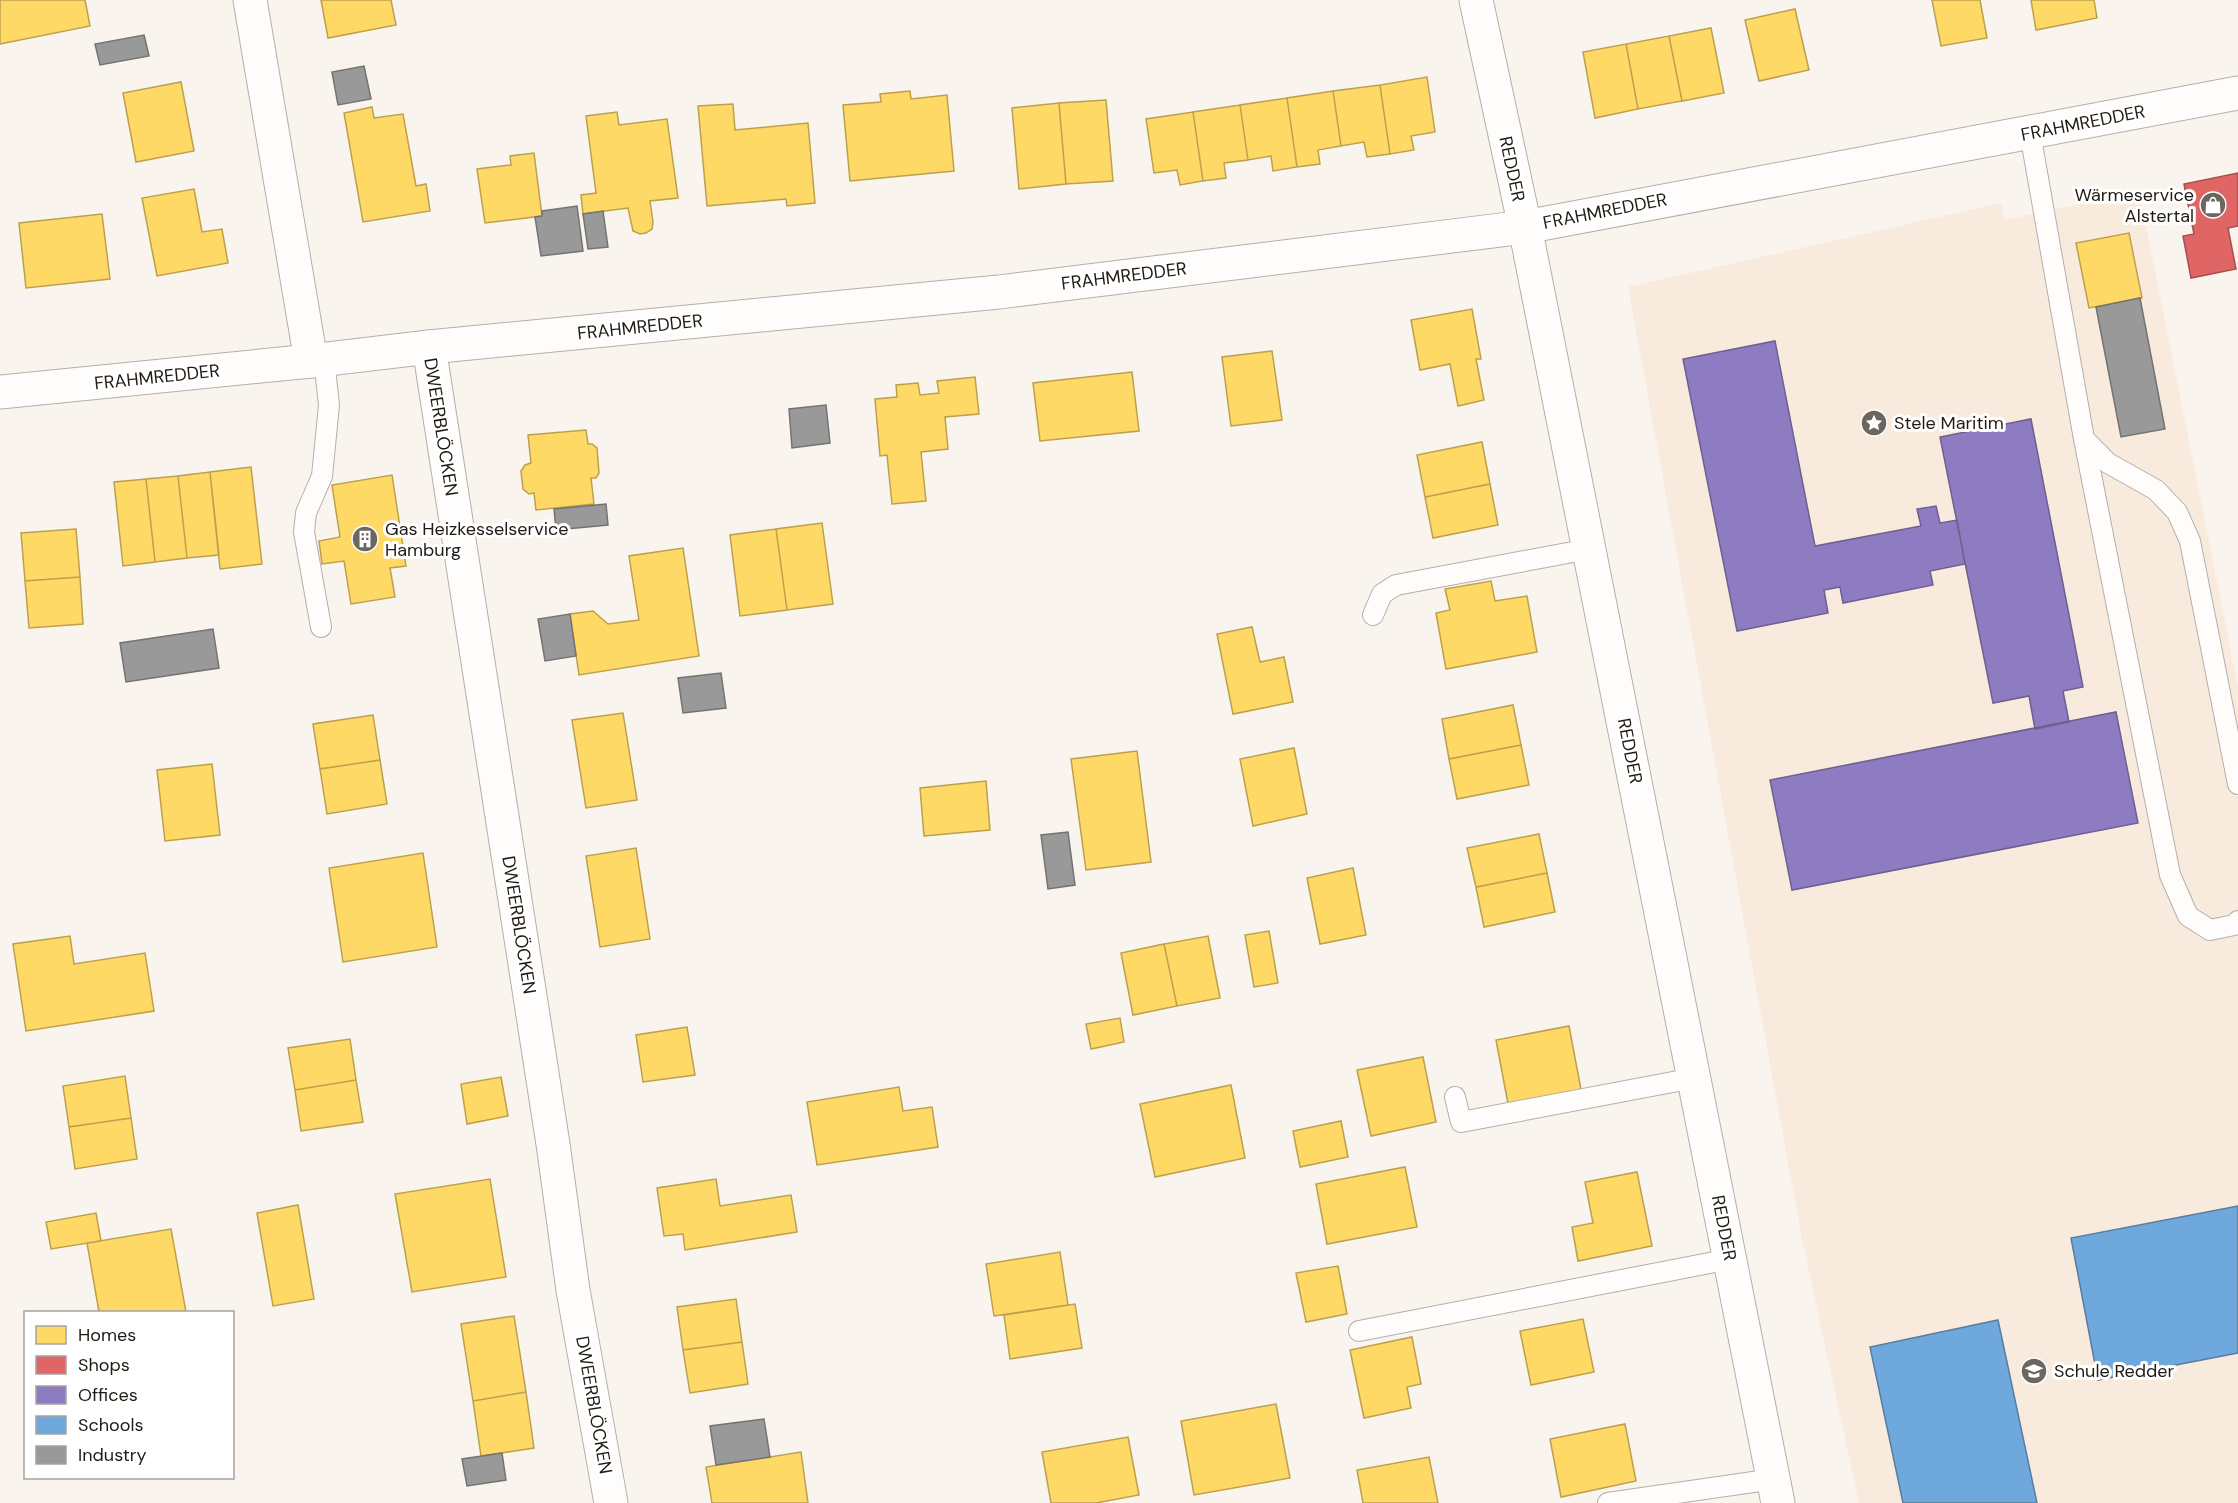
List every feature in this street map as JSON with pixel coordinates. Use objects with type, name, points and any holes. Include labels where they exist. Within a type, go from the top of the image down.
[{"type":"street","points":[[250,0],[317,360]]},
{"type":"street","name":"REDDER","points":[[1476,0],[1525,227],[1776,1491]]},
{"type":"street","name":"FRAHMREDDER","points":[[0,392],[429,347],[999,292],[1525,227],[2238,93]]},
{"type":"street","name":"DWEERBLÖCKEN","points":[[429,347],[553,1144],[573,1290],[611,1503]]},
{"type":"lane","points":[[2030,133],[2084,439],[2170,875],[2188,916],[2210,930],[2234,925],[2238,921]]},
{"type":"lane","points":[[317,360],[329,405],[323,466],[318,486],[306,513],[304,532],[321,627]]},
{"type":"lane","points":[[2084,439],[2108,463],[2156,490],[2177,512],[2190,541],[2238,784]]},
{"type":"lane","points":[[1373,615],[1382,594],[1396,585],[1589,549]]},
{"type":"lane","points":[[1455,1097],[1461,1122],[1694,1078]]},
{"type":"lane","points":[[1359,1331],[1730,1259]]},
{"type":"lane","points":[[1608,1503],[1776,1491]]},
{"type":"shaded area","points":[[2139,191],[2238,688],[2238,1503],[1859,1503],[1802,1239],[1628,287],[2001,203],[2005,220]]},
{"type":"building: Homes","points":[[0,0],[85,0],[90,26],[0,44]]},
{"type":"building: Homes","points":[[321,0],[391,0],[396,25],[328,38]]},
{"type":"building: Homes","points":[[1932,0],[1980,0],[1987,38],[1941,46]]},
{"type":"building: Homes","points":[[2031,0],[2094,0],[2097,18],[2036,30]]},
{"type":"building: Homes","points":[[1795,9],[1809,70],[1759,81],[1745,20]]},
{"type":"building: Homes","points":[[1711,28],[1724,93],[1682,101],[1669,36]]},
{"type":"building: Homes","points":[[1669,36],[1682,101],[1638,109],[1626,44]]},
{"type":"building: Homes","points":[[1626,44],[1638,109],[1595,118],[1583,52]]},
{"type":"building: Homes","points":[[1427,77],[1435,132],[1411,136],[1414,150],[1390,154],[1380,85]]},
{"type":"building: Homes","points":[[181,82],[194,151],[136,162],[123,93]]},
{"type":"building: Homes","points":[[1380,85],[1390,154],[1367,157],[1364,142],[1341,146],[1333,91]]},
{"type":"building: Homes","points":[[910,91],[911,99],[947,95],[954,171],[850,181],[843,105],[881,102],[880,94]]},
{"type":"building: Homes","points":[[1333,91],[1341,146],[1318,150],[1320,164],[1297,167],[1287,98]]},
{"type":"building: Homes","points":[[1287,98],[1297,167],[1273,171],[1271,156],[1248,160],[1240,105]]},
{"type":"building: Homes","points":[[1106,100],[1113,181],[1066,184],[1059,103]]},
{"type":"building: Homes","points":[[1059,103],[1066,184],[1019,189],[1012,108]]},
{"type":"building: Homes","points":[[733,104],[735,130],[808,123],[815,203],[787,206],[786,199],[707,206],[698,106]]},
{"type":"building: Homes","points":[[1240,105],[1248,160],[1224,163],[1226,178],[1203,181],[1193,112]]},
{"type":"building: Homes","points":[[372,107],[374,118],[403,114],[416,186],[426,184],[430,211],[363,222],[344,113]]},
{"type":"building: Homes","points":[[617,112],[619,125],[667,119],[678,198],[650,201],[653,222],[652,229],[646,233],[640,234],[633,231],[628,208],[583,214],[581,195],[596,193],[586,116]]},
{"type":"building: Homes","points":[[1193,112],[1203,181],[1180,185],[1177,170],[1154,173],[1146,119]]},
{"type":"building: Homes","points":[[534,153],[542,216],[485,223],[477,169],[511,165],[510,156]]},
{"type":"building: Homes","points":[[194,189],[202,232],[222,229],[228,263],[157,276],[142,198]]},
{"type":"building: Homes","points":[[102,214],[110,279],[26,288],[19,223]]},
{"type":"building: Homes","points":[[2129,233],[2142,298],[2089,308],[2076,243]]},
{"type":"building: Homes","points":[[1472,309],[1481,359],[1476,359],[1484,400],[1458,406],[1450,364],[1420,370],[1411,320]]},
{"type":"building: Homes","points":[[1272,351],[1282,420],[1231,426],[1222,357]]},
{"type":"building: Homes","points":[[1132,372],[1139,431],[1040,441],[1033,383]]},
{"type":"building: Homes","points":[[975,377],[979,414],[945,417],[948,449],[921,452],[926,501],[892,504],[887,455],[880,456],[875,399],[897,397],[896,385],[918,383],[920,395],[939,393],[937,381]]},
{"type":"building: Homes","points":[[586,430],[588,444],[597,448],[599,473],[596,478],[591,478],[594,504],[536,510],[534,493],[529,494],[523,489],[521,471],[525,465],[531,463],[528,435]]},
{"type":"building: Homes","points":[[1482,442],[1490,484],[1425,497],[1417,455]]},
{"type":"building: Homes","points":[[251,467],[262,564],[220,569],[210,472]]},
{"type":"building: Homes","points":[[210,472],[219,555],[187,558],[178,476]]},
{"type":"building: Homes","name":"Gas Heizkesselservice Hamburg","points":[[392,475],[406,566],[390,568],[395,597],[351,604],[344,561],[322,564],[319,541],[340,537],[332,485]]},
{"type":"building: Homes","points":[[178,476],[187,558],[155,562],[146,479]]},
{"type":"building: Homes","points":[[146,479],[155,562],[123,566],[114,482]]},
{"type":"building: Homes","points":[[1490,484],[1498,525],[1433,538],[1425,497]]},
{"type":"building: Homes","points":[[822,523],[833,604],[787,610],[776,529]]},
{"type":"building: Homes","points":[[76,529],[80,577],[25,581],[21,533]]},
{"type":"building: Homes","points":[[776,529],[787,610],[740,616],[730,535]]},
{"type":"building: Homes","points":[[683,548],[699,656],[579,675],[570,614],[593,611],[608,624],[639,620],[629,556]]},
{"type":"building: Homes","points":[[80,577],[83,624],[29,628],[25,581]]},
{"type":"building: Homes","points":[[1491,581],[1495,601],[1527,596],[1537,652],[1446,669],[1436,613],[1450,610],[1445,589]]},
{"type":"building: Homes","points":[[1252,627],[1260,662],[1284,657],[1293,702],[1233,714],[1217,634]]},
{"type":"building: Homes","points":[[1513,705],[1521,745],[1449,759],[1442,719]]},
{"type":"building: Homes","points":[[623,713],[637,800],[586,808],[572,720]]},
{"type":"building: Homes","points":[[373,715],[380,760],[320,769],[313,724]]},
{"type":"building: Homes","points":[[1521,745],[1529,785],[1457,799],[1449,759]]},
{"type":"building: Homes","points":[[1294,748],[1307,814],[1253,826],[1240,759]]},
{"type":"building: Homes","points":[[1137,751],[1151,862],[1086,870],[1071,759]]},
{"type":"building: Homes","points":[[380,760],[387,804],[327,814],[320,769]]},
{"type":"building: Homes","points":[[212,764],[220,835],[165,841],[157,770]]},
{"type":"building: Homes","points":[[986,781],[990,830],[924,836],[920,788]]},
{"type":"building: Homes","points":[[1539,834],[1547,873],[1476,887],[1467,848]]},
{"type":"building: Homes","points":[[636,848],[650,939],[600,947],[586,856]]},
{"type":"building: Homes","points":[[423,853],[437,947],[343,962],[329,868]]},
{"type":"building: Homes","points":[[1353,868],[1366,935],[1320,944],[1307,878]]},
{"type":"building: Homes","points":[[1547,873],[1555,912],[1484,927],[1476,887]]},
{"type":"building: Homes","points":[[1269,931],[1278,983],[1254,987],[1245,935]]},
{"type":"building: Homes","points":[[70,936],[74,964],[145,953],[154,1011],[26,1031],[13,944]]},
{"type":"building: Homes","points":[[1208,936],[1220,998],[1177,1006],[1164,944]]},
{"type":"building: Homes","points":[[1164,944],[1177,1006],[1133,1015],[1121,953]]},
{"type":"building: Homes","points":[[1120,1018],[1124,1042],[1091,1049],[1086,1024]]},
{"type":"building: Homes","points":[[1569,1026],[1582,1095],[1509,1109],[1496,1040]]},
{"type":"building: Homes","points":[[687,1027],[695,1075],[643,1082],[636,1035]]},
{"type":"building: Homes","points":[[350,1039],[356,1080],[295,1090],[288,1048]]},
{"type":"building: Homes","points":[[1423,1057],[1436,1122],[1371,1136],[1357,1070]]},
{"type":"building: Homes","points":[[125,1076],[131,1118],[69,1127],[63,1086]]},
{"type":"building: Homes","points":[[501,1077],[508,1116],[467,1124],[461,1084]]},
{"type":"building: Homes","points":[[356,1080],[363,1122],[301,1131],[295,1090]]},
{"type":"building: Homes","points":[[1231,1085],[1245,1158],[1155,1177],[1140,1104]]},
{"type":"building: Homes","points":[[899,1087],[903,1111],[932,1107],[938,1147],[817,1165],[807,1102]]},
{"type":"building: Homes","points":[[131,1118],[137,1159],[75,1169],[69,1127]]},
{"type":"building: Homes","points":[[1341,1121],[1348,1157],[1300,1167],[1293,1131]]},
{"type":"building: Homes","points":[[1405,1167],[1417,1227],[1327,1244],[1316,1184]]},
{"type":"building: Homes","points":[[1637,1172],[1652,1246],[1578,1261],[1572,1227],[1593,1223],[1585,1182]]},
{"type":"building: Homes","points":[[490,1179],[506,1277],[412,1292],[395,1194]]},
{"type":"building: Homes","points":[[716,1179],[720,1206],[791,1195],[797,1232],[685,1250],[683,1234],[664,1236],[657,1188]]},
{"type":"building: Homes","points":[[298,1205],[314,1299],[273,1306],[257,1213]]},
{"type":"building: Homes","points":[[96,1213],[101,1241],[51,1249],[46,1222]]},
{"type":"building: Homes","points":[[171,1229],[186,1311],[99,1311],[87,1243]]},
{"type":"building: Homes","points":[[1060,1252],[1068,1305],[994,1316],[986,1264]]},
{"type":"building: Homes","points":[[1338,1266],[1347,1314],[1306,1322],[1296,1273]]},
{"type":"building: Homes","points":[[736,1299],[742,1342],[683,1350],[677,1307]]},
{"type":"building: Homes","points":[[1075,1304],[1082,1348],[1010,1359],[1004,1315]]},
{"type":"building: Homes","points":[[514,1316],[526,1392],[473,1401],[461,1324]]},
{"type":"building: Homes","points":[[1583,1319],[1594,1372],[1531,1385],[1520,1331]]},
{"type":"building: Homes","points":[[1412,1337],[1421,1384],[1407,1387],[1411,1408],[1364,1418],[1350,1350]]},
{"type":"building: Homes","points":[[742,1342],[748,1384],[690,1393],[683,1350]]},
{"type":"building: Homes","points":[[526,1392],[534,1448],[481,1456],[473,1401]]},
{"type":"building: Homes","points":[[1276,1404],[1290,1478],[1194,1495],[1181,1421]]},
{"type":"building: Homes","points":[[1625,1424],[1636,1481],[1561,1497],[1550,1439]]},
{"type":"building: Homes","points":[[1128,1437],[1139,1495],[1096,1503],[1051,1503],[1042,1452]]},
{"type":"building: Homes","points":[[801,1452],[808,1503],[712,1503],[706,1467]]},
{"type":"building: Homes","points":[[1429,1457],[1438,1503],[1363,1503],[1357,1470]]},
{"type":"building: Shops","name":"Wärmeservice Alstertal","points":[[2238,173],[2238,226],[2228,228],[2236,269],[2191,278],[2183,236],[2194,234],[2184,184]]},
{"type":"building: Offices","points":[[1775,341],[1815,546],[1921,526],[1917,509],[1936,506],[1940,523],[1957,520],[1965,564],[1930,571],[1933,585],[1843,603],[1840,587],[1824,590],[1828,613],[1737,631],[1683,359]]},
{"type":"building: Offices","points":[[2031,419],[2083,687],[2063,691],[2069,722],[2035,729],[2029,696],[1993,703],[1940,437]]},
{"type":"building: Offices","points":[[2116,712],[2138,823],[1792,890],[1770,780]]},
{"type":"building: Schools","points":[[2238,1206],[2238,1353],[2098,1380],[2071,1238]]},
{"type":"building: Schools","points":[[1998,1320],[2037,1503],[1903,1503],[1870,1347]]},
{"type":"building: Industry","points":[[144,35],[149,56],[100,65],[95,44]]},
{"type":"building: Industry","points":[[364,66],[371,99],[338,105],[332,72]]},
{"type":"building: Industry","points":[[577,206],[583,251],[541,256],[535,217],[542,216],[542,211]]},
{"type":"building: Industry","points":[[603,211],[608,247],[588,249],[583,214]]},
{"type":"building: Industry","points":[[2140,298],[2165,429],[2121,437],[2096,307]]},
{"type":"building: Industry","points":[[826,405],[830,443],[792,448],[789,409]]},
{"type":"building: Industry","points":[[606,504],[608,525],[556,530],[554,509]]},
{"type":"building: Industry","points":[[570,614],[576,656],[545,661],[538,619]]},
{"type":"building: Industry","points":[[213,629],[219,668],[126,682],[120,643]]},
{"type":"building: Industry","points":[[721,673],[726,708],[683,713],[678,678]]},
{"type":"building: Industry","points":[[1068,832],[1075,885],[1048,889],[1041,835]]},
{"type":"building: Industry","points":[[764,1419],[770,1457],[716,1465],[710,1426]]},
{"type":"building: Industry","points":[[502,1453],[506,1480],[467,1486],[462,1459]]},
{"type":"place","name":"Wärmeservice Alstertal","points":[[2213,205]]},
{"type":"place","name":"Stele Maritim","points":[[1874,423]]},
{"type":"place","name":"Gas Heizkesselservice Hamburg","points":[[365,539]]},
{"type":"place","name":"Schule Redder","points":[[2034,1371]]}]
